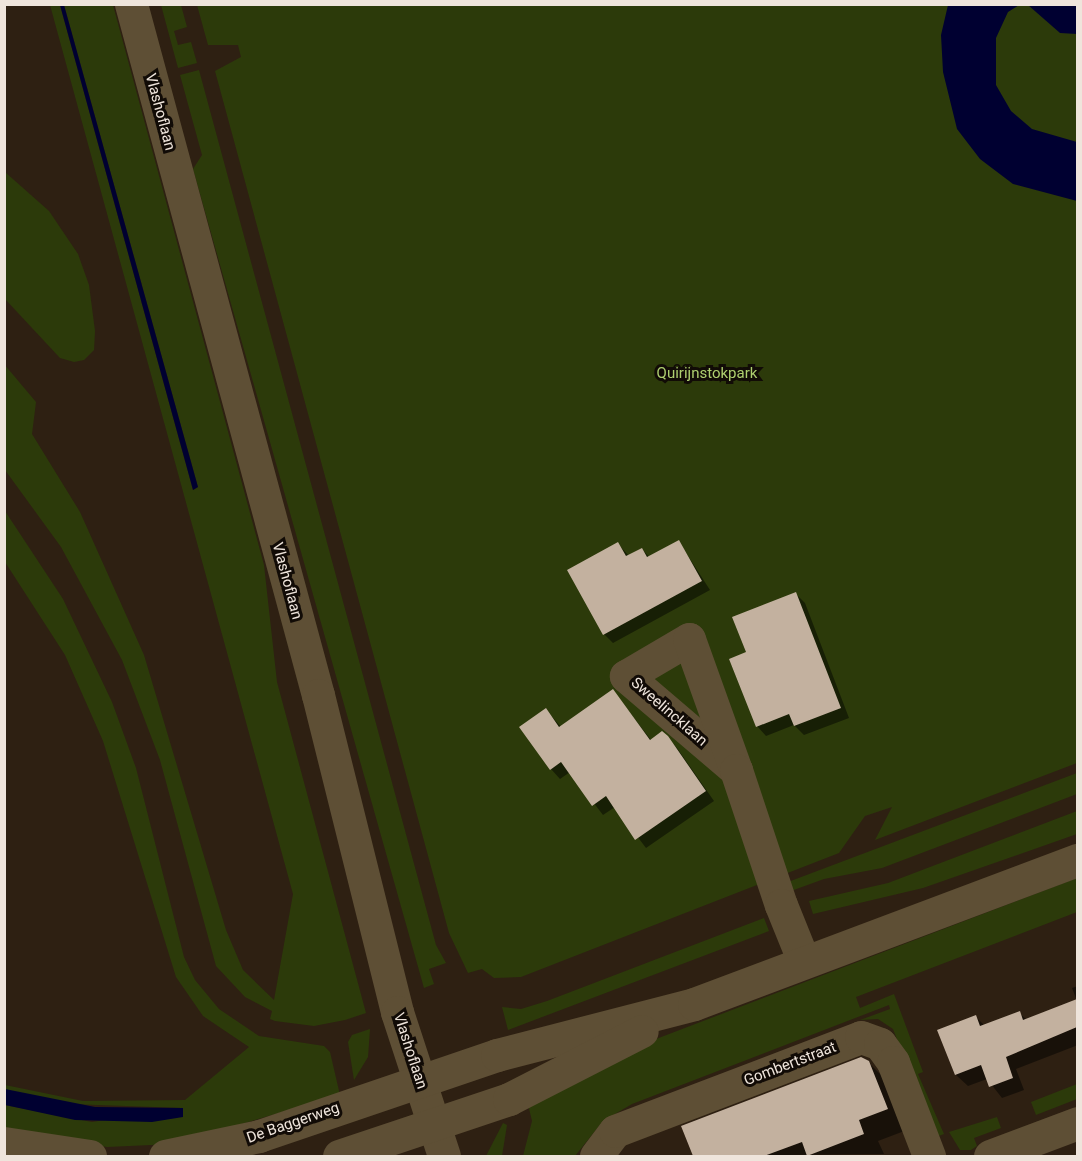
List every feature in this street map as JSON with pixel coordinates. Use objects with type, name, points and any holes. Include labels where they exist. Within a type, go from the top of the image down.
[{"type":"street","name":"Vlashoflaan","points":[[131,4],[318,695],[394,1004],[444,1156]]},
{"type":"street","points":[[736,770],[781,905],[804,962]]},
{"type":"street","points":[[419,1080],[497,1055],[694,1004],[1077,860]]},
{"type":"street","points":[[339,1156],[508,1100],[694,1004]]},
{"type":"street","name":"Gombertstraat","points":[[596,1156],[615,1131],[861,1037],[880,1044],[893,1062],[929,1156]]},
{"type":"street","name":"De Baggerweg","points":[[165,1156],[258,1136],[419,1080]]},
{"type":"street","points":[[990,1156],[1077,1123]]},
{"type":"street","points":[[4,1143],[90,1156]]},
{"type":"green space","points":[[50,5],[60,5],[193,490],[198,487],[64,5],[113,5],[264,565],[277,682],[366,1013],[345,1020],[314,1026],[270,1019],[272,1011],[245,997],[216,966],[160,760],[122,660],[61,547],[5,470],[4,364],[36,402],[32,434],[80,512],[144,655],[226,930],[243,970],[274,1000],[293,894]]},
{"type":"green space","points":[[161,5],[181,5],[187,27],[174,31],[178,45],[191,42],[197,63],[178,68]]},
{"type":"green space","name":"Quirijnstokpark","points":[[197,5],[1077,5],[1077,763],[875,840],[892,807],[865,816],[839,853],[521,977],[494,978],[482,969],[468,973],[449,933],[215,71],[241,57],[238,45],[208,45]]},
{"type":"green space","points":[[199,70],[436,945],[446,963],[429,969],[434,984],[424,988],[193,169],[202,155],[180,75]]},
{"type":"green space","points":[[5,172],[49,211],[78,254],[89,285],[95,331],[94,350],[84,360],[74,362],[60,358],[5,299]]},
{"type":"green space","points":[[5,511],[63,599],[112,702],[136,768],[184,957],[195,980],[219,1009],[259,1036],[324,1046],[330,1052],[340,1095],[173,1144],[107,1147],[5,1129],[5,1105],[92,1122],[183,1108],[69,1104],[16,1093],[5,1089],[5,1085],[83,1101],[185,1100],[249,1047],[203,1016],[176,977],[103,741],[65,655],[5,562]]},
{"type":"green space","points":[[1077,773],[1077,794],[882,868],[824,879],[791,891],[788,882]]},
{"type":"green space","points":[[1077,811],[1077,834],[923,888],[813,914],[809,901],[888,883]]},
{"type":"green space","points":[[1077,878],[1077,912],[856,997],[860,1008],[894,994],[923,1072],[918,1074],[944,1134],[936,1137],[934,1134],[893,1029],[878,1019],[860,1020],[890,1009],[889,1005],[632,1104],[603,1121],[575,1156],[523,1156],[532,1121],[527,1100],[575,1070]]},
{"type":"green space","points":[[764,918],[769,931],[508,1030],[502,1007],[521,1009],[547,1001]]},
{"type":"green space","points":[[370,1029],[368,1057],[354,1080],[348,1042],[352,1035]]},
{"type":"green space","points":[[1077,1084],[1077,1099],[1036,1115],[1031,1102]]},
{"type":"green space","points":[[997,1117],[1001,1128],[974,1138],[977,1146],[971,1150],[960,1150],[949,1132]]},
{"type":"green space","points":[[503,1123],[507,1125],[502,1156],[486,1156]]},
{"type":"shaded area","points":[[60,5],[64,5],[198,487],[193,490]]},
{"type":"shaded area","points":[[948,5],[1019,5],[1008,12],[996,38],[996,85],[1011,111],[1032,129],[1077,142],[1077,201],[1013,184],[980,159],[957,129],[943,72],[941,35]]},
{"type":"shaded area","points":[[1028,5],[1077,5],[1077,34],[1060,33]]},
{"type":"shaded area","points":[[5,1089],[95,1107],[183,1108],[183,1117],[152,1122],[75,1120],[5,1105]]},
{"type":"building","points":[[679,540],[702,581],[603,635],[567,570],[618,542],[626,556],[642,548],[647,557]]},
{"type":"building","points":[[796,592],[841,708],[794,726],[789,714],[756,727],[729,659],[746,652],[732,617]]},
{"type":"building","points":[[613,689],[650,740],[662,731],[668,736],[706,791],[635,840],[606,796],[592,806],[561,762],[550,770],[519,727],[546,708],[559,727]]},
{"type":"building","points":[[1077,999],[1077,1027],[1006,1057],[1013,1078],[989,1087],[981,1065],[955,1075],[937,1030],[976,1015],[980,1026],[1020,1011],[1023,1020]]},
{"type":"building","points":[[861,1057],[869,1061],[888,1109],[859,1120],[864,1134],[807,1156],[802,1142],[764,1156],[693,1156],[681,1126]]}]
